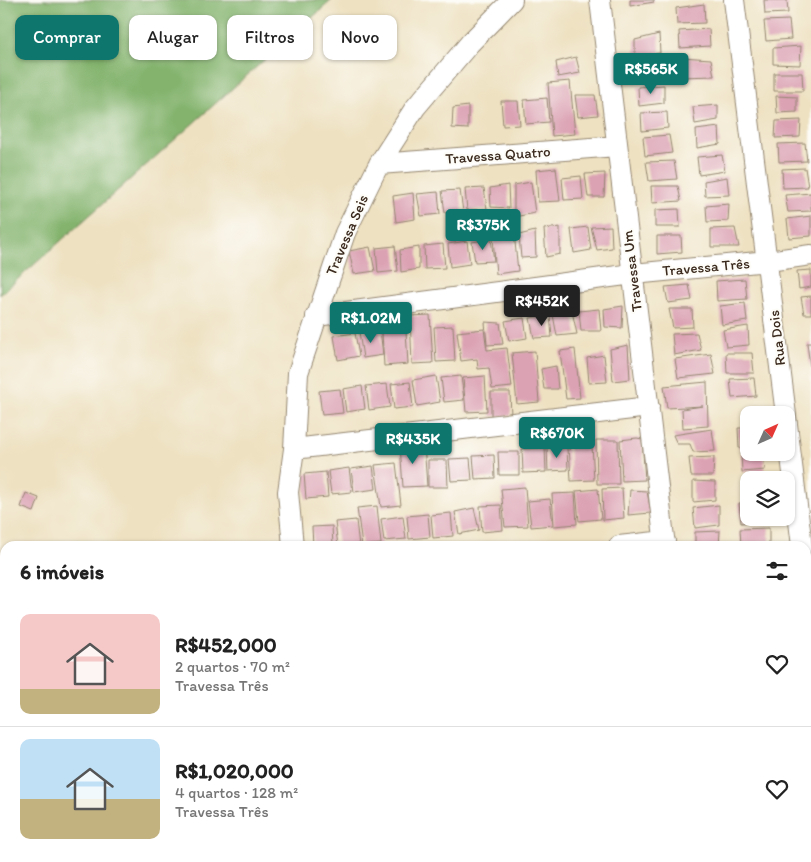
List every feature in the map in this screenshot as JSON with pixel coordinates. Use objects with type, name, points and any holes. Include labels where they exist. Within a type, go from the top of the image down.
[{"type":"street","name":"Travessa Seis","points":[[293,541],[288,492],[294,449],[298,373],[345,233],[379,164],[415,108],[470,43],[512,0]]},
{"type":"street","name":"Travessa Um","points":[[600,0],[665,541]]},
{"type":"street","name":"Rua Dois","points":[[734,0],[785,406]]},
{"type":"street","name":"Travessa Quatro","points":[[379,164],[617,146]]},
{"type":"street","points":[[768,261],[811,254]]},
{"type":"street","name":"Travessa Três","points":[[316,316],[633,274],[768,261]]},
{"type":"street","points":[[294,449],[649,407]]},
{"type":"street","name":"Rua Dois","points":[[792,461],[801,541]]},
{"type":"green space","points":[[0,0],[332,0],[313,17],[313,15],[227,15],[227,60],[264,60],[0,295]]},
{"type":"building","points":[[630,0],[654,0],[654,2],[630,6]]},
{"type":"building","points":[[764,0],[787,0],[788,13],[765,14]]},
{"type":"building","points":[[704,4],[705,23],[677,24],[676,8]]},
{"type":"building","points":[[789,20],[791,39],[766,41],[764,21]]},
{"type":"building","points":[[709,29],[710,46],[680,48],[679,31]]},
{"type":"building","points":[[659,34],[660,53],[635,56],[635,40]]},
{"type":"building","points":[[801,46],[800,65],[773,64],[773,48]]},
{"type":"building","points":[[576,57],[580,73],[558,77],[556,62]]},
{"type":"building","points":[[681,57],[711,59],[714,76],[682,77]]},
{"type":"building","points":[[662,60],[663,78],[639,81],[637,61]]},
{"type":"building","points":[[774,73],[802,73],[803,91],[774,91]]},
{"type":"building","points":[[570,81],[575,134],[552,136],[548,83]]},
{"type":"building","points":[[664,85],[664,103],[639,106],[638,87]]},
{"type":"building","points":[[575,95],[595,95],[598,115],[578,117]]},
{"type":"building","points":[[776,96],[797,97],[797,112],[777,113]]},
{"type":"building","points":[[547,98],[549,122],[526,124],[524,100]]},
{"type":"building","points":[[501,101],[518,101],[520,125],[503,126]]},
{"type":"building","points":[[718,105],[718,120],[695,124],[693,107]]},
{"type":"building","points":[[468,106],[468,129],[452,128],[453,108]]},
{"type":"building","points":[[667,112],[668,128],[642,131],[641,113]]},
{"type":"building","points":[[801,120],[800,137],[775,138],[776,121]]},
{"type":"building","points":[[719,127],[720,144],[697,148],[696,130]]},
{"type":"building","points":[[669,135],[672,153],[645,156],[643,137]]},
{"type":"building","points":[[805,143],[807,161],[779,162],[778,144]]},
{"type":"building","points":[[722,155],[725,171],[699,175],[697,157]]},
{"type":"building","points":[[674,161],[677,179],[649,181],[646,162]]},
{"type":"building","points":[[556,168],[560,201],[538,202],[536,170]]},
{"type":"building","points":[[805,168],[808,187],[783,188],[782,169]]},
{"type":"building","points":[[605,173],[604,197],[588,197],[585,174]]},
{"type":"building","points":[[581,176],[583,199],[564,200],[562,178]]},
{"type":"building","points":[[727,177],[729,195],[705,196],[704,181]]},
{"type":"building","points":[[531,182],[535,213],[514,217],[514,185]]},
{"type":"building","points":[[508,185],[509,208],[491,207],[490,188]]},
{"type":"building","points":[[651,186],[678,186],[681,201],[652,203]]},
{"type":"building","points":[[484,188],[487,209],[467,210],[465,189]]},
{"type":"building","points":[[460,190],[463,212],[445,213],[442,191]]},
{"type":"building","points":[[438,192],[440,214],[421,216],[417,194]]},
{"type":"building","points":[[413,193],[415,219],[396,222],[393,196]]},
{"type":"building","points":[[811,193],[811,211],[788,212],[785,195]]},
{"type":"building","points":[[729,204],[728,221],[707,222],[706,206]]},
{"type":"building","points":[[679,209],[680,227],[655,227],[655,210]]},
{"type":"building","points":[[811,216],[811,236],[789,238],[787,219]]},
{"type":"building","points":[[513,223],[518,271],[496,274],[492,225]]},
{"type":"building","points":[[611,226],[612,248],[597,250],[591,227]]},
{"type":"building","points":[[560,227],[560,254],[546,257],[544,229]]},
{"type":"building","points":[[588,227],[591,250],[574,253],[571,229]]},
{"type":"building","points":[[735,228],[739,247],[711,247],[711,229]]},
{"type":"building","points":[[535,231],[536,257],[521,258],[519,235]]},
{"type":"building","points":[[657,236],[681,236],[682,252],[657,254]]},
{"type":"building","points":[[491,239],[494,261],[475,262],[472,242]]},
{"type":"building","points":[[467,241],[470,264],[450,267],[448,244]]},
{"type":"building","points":[[443,244],[445,268],[425,269],[424,246]]},
{"type":"building","points":[[395,246],[398,271],[378,273],[376,248]]},
{"type":"building","points":[[370,247],[375,271],[354,274],[349,251]]},
{"type":"building","points":[[419,247],[419,269],[401,272],[400,250]]},
{"type":"building","points":[[811,270],[811,287],[799,289],[797,271]]},
{"type":"building","points":[[745,279],[747,299],[717,301],[716,281]]},
{"type":"building","points":[[689,285],[692,300],[668,303],[665,287]]},
{"type":"building","points":[[811,296],[811,314],[804,314],[801,297]]},
{"type":"building","points":[[745,303],[747,321],[722,325],[720,306]]},
{"type":"building","points":[[623,306],[622,328],[605,327],[604,309]]},
{"type":"building","points":[[599,309],[601,331],[581,331],[579,311]]},
{"type":"building","points":[[669,309],[692,309],[693,327],[673,328]]},
{"type":"building","points":[[572,311],[577,334],[557,336],[553,315]]},
{"type":"building","points":[[405,315],[408,364],[384,366],[381,316]]},
{"type":"building","points":[[430,315],[433,363],[412,364],[410,316]]},
{"type":"building","points":[[550,315],[552,337],[534,338],[530,318]]},
{"type":"building","points":[[524,318],[527,338],[509,341],[505,321]]},
{"type":"building","points":[[485,322],[500,323],[503,344],[487,345]]},
{"type":"building","points":[[453,326],[455,361],[436,362],[434,327]]},
{"type":"building","points":[[748,326],[749,345],[726,347],[723,330]]},
{"type":"building","points":[[484,329],[487,350],[507,348],[512,387],[492,389],[489,368],[478,369],[477,359],[461,361],[457,332]]},
{"type":"building","points":[[380,330],[383,355],[363,358],[359,332]]},
{"type":"building","points":[[355,333],[359,356],[338,360],[334,336]]},
{"type":"building","points":[[697,333],[701,350],[674,355],[672,334]]},
{"type":"building","points":[[807,343],[811,343],[811,366],[810,366]]},
{"type":"building","points":[[628,345],[630,379],[613,381],[610,349]]},
{"type":"building","points":[[575,349],[580,398],[566,399],[560,351]]},
{"type":"building","points":[[535,351],[539,402],[517,404],[512,353]]},
{"type":"building","points":[[726,353],[752,353],[754,373],[727,373]]},
{"type":"building","points":[[711,354],[715,374],[678,378],[675,359]]},
{"type":"building","points":[[604,355],[607,382],[589,383],[587,358]]},
{"type":"building","points":[[556,366],[558,389],[544,389],[541,369]]},
{"type":"building","points":[[436,376],[440,402],[417,406],[413,380]]},
{"type":"building","points":[[461,376],[464,400],[444,402],[441,378]]},
{"type":"building","points":[[485,376],[487,411],[466,412],[463,378]]},
{"type":"building","points":[[754,378],[756,396],[732,398],[730,379]]},
{"type":"building","points":[[410,382],[413,407],[394,409],[391,384]]},
{"type":"building","points":[[707,382],[708,426],[683,428],[682,409],[703,406],[667,408],[664,386]]},
{"type":"building","points":[[387,384],[390,407],[369,410],[366,386]]},
{"type":"building","points":[[362,386],[365,409],[346,412],[343,389]]},
{"type":"building","points":[[340,389],[343,413],[322,415],[319,391]]},
{"type":"building","points":[[491,392],[510,392],[511,416],[491,416]]},
{"type":"building","points":[[591,427],[594,480],[571,481],[568,428]]},
{"type":"building","points":[[738,428],[740,428],[740,448]]},
{"type":"building","points":[[712,429],[715,451],[693,452],[690,444],[677,444],[673,435]]},
{"type":"building","points":[[642,439],[645,480],[622,481],[620,440]]},
{"type":"building","points":[[596,440],[618,440],[619,484],[597,484]]},
{"type":"building","points":[[424,444],[427,486],[403,487],[400,445]]},
{"type":"building","points":[[545,448],[546,472],[523,473],[522,449]]},
{"type":"building","points":[[547,448],[567,448],[568,470],[548,471]]},
{"type":"building","points":[[498,452],[519,452],[519,475],[499,475]]},
{"type":"building","points":[[494,455],[495,478],[475,479],[473,456]]},
{"type":"building","points":[[714,457],[713,476],[691,476],[689,458]]},
{"type":"building","points":[[470,458],[472,480],[451,481],[449,459]]},
{"type":"building","points":[[428,460],[447,460],[448,487],[428,487]]},
{"type":"building","points":[[741,461],[764,461],[765,470],[742,471]]},
{"type":"building","points":[[396,463],[401,505],[381,507],[375,465]]},
{"type":"building","points":[[373,466],[376,489],[354,492],[351,469]]},
{"type":"building","points":[[349,468],[352,492],[331,494],[328,471]]},
{"type":"building","points":[[326,472],[328,497],[306,499],[304,474]]},
{"type":"building","points":[[693,481],[715,482],[715,500],[693,502]]},
{"type":"building","points":[[525,487],[528,526],[505,527],[501,489]]},
{"type":"building","points":[[622,488],[624,518],[603,520],[602,489]]},
{"type":"building","points":[[598,489],[601,519],[579,521],[576,491]]},
{"type":"building","points":[[630,490],[647,491],[651,513],[628,515]]},
{"type":"building","points":[[26,493],[39,498],[34,512],[21,507]]},
{"type":"building","points":[[575,493],[577,524],[554,526],[552,494]]},
{"type":"building","points":[[550,499],[553,525],[531,527],[528,501]]},
{"type":"building","points":[[501,505],[503,530],[482,532],[480,506]]},
{"type":"building","points":[[719,505],[719,525],[695,528],[693,508]]},
{"type":"building","points":[[377,506],[381,541],[361,541],[357,508]]},
{"type":"building","points":[[474,508],[479,530],[459,534],[455,512]]},
{"type":"building","points":[[451,513],[453,536],[433,538],[431,515]]},
{"type":"building","points":[[428,514],[430,537],[409,539],[407,516]]},
{"type":"building","points":[[403,516],[406,539],[384,541],[381,519]]},
{"type":"building","points":[[356,520],[358,541],[337,541],[335,522]]},
{"type":"building","points":[[332,526],[333,541],[313,541],[312,527]]},
{"type":"building","points":[[769,528],[769,541],[741,541],[740,529]]},
{"type":"building","points":[[720,531],[719,541],[695,541],[695,532]]}]
